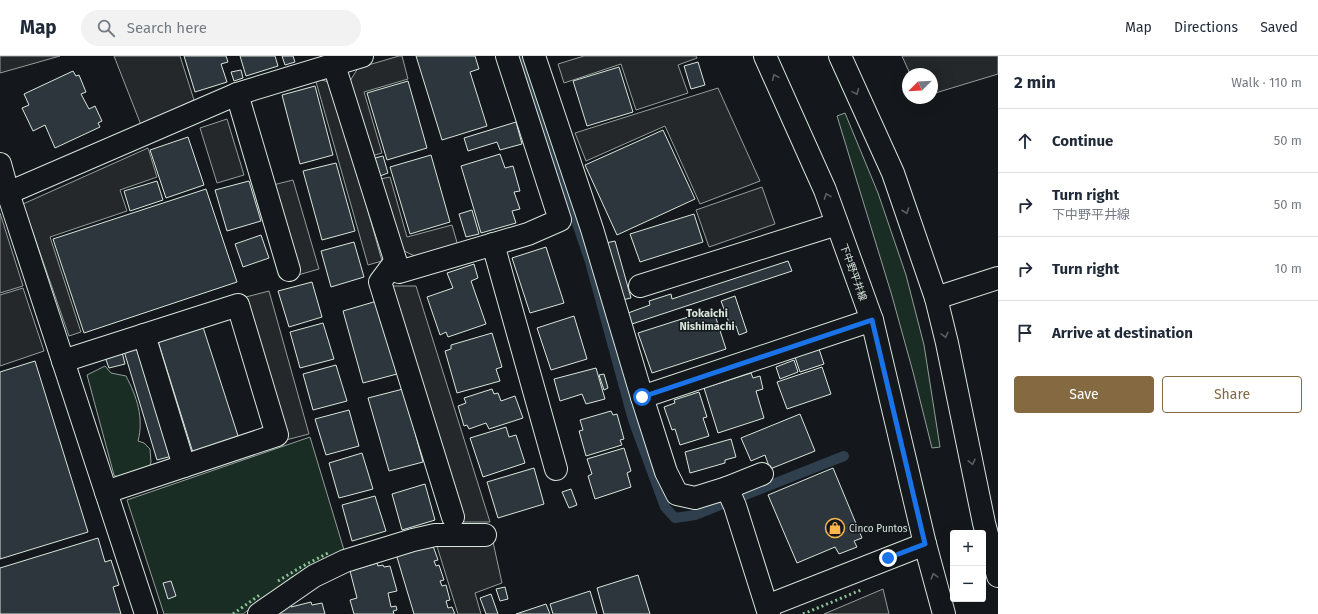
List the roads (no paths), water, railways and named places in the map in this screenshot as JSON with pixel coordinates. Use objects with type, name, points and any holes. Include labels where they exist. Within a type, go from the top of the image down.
[{"type":"street","points":[[8,192],[237,94],[362,56]]},
{"type":"street","points":[[334,65],[399,272],[528,234],[560,220],[507,56]]},
{"type":"street","points":[[534,56],[592,229],[666,472],[677,494],[695,498],[731,496],[762,474]]},
{"type":"street","name":"下中野平井線","points":[[765,56],[825,190],[872,320],[925,544],[944,614]]},
{"type":"street","points":[[840,56],[893,173],[936,298],[991,520],[998,576]]},
{"type":"street","points":[[237,94],[288,270]]},
{"type":"street","points":[[0,164],[146,614]]},
{"type":"street","points":[[640,286],[837,224]]},
{"type":"street","points":[[493,244],[556,469]]},
{"type":"street","points":[[395,262],[380,282],[453,517]]},
{"type":"street","points":[[936,298],[998,278]]},
{"type":"street","points":[[63,361],[238,305],[277,435],[106,492]]},
{"type":"street","points":[[642,397],[872,320]]},
{"type":"street","points":[[144,335],[184,466]]},
{"type":"street","points":[[731,496],[768,610],[925,544]]},
{"type":"street","points":[[259,614],[314,576],[345,561],[413,540],[435,535],[485,535]]},
{"type":"waterway","points":[[521,56],[590,262],[633,420],[665,507],[675,518],[695,515],[844,456]]},
{"type":"place","name":"Cinco Puntos","points":[[835,528]]},
{"type":"district","name":"Tokaichi Nishimachi","points":[[707,319]]}]
